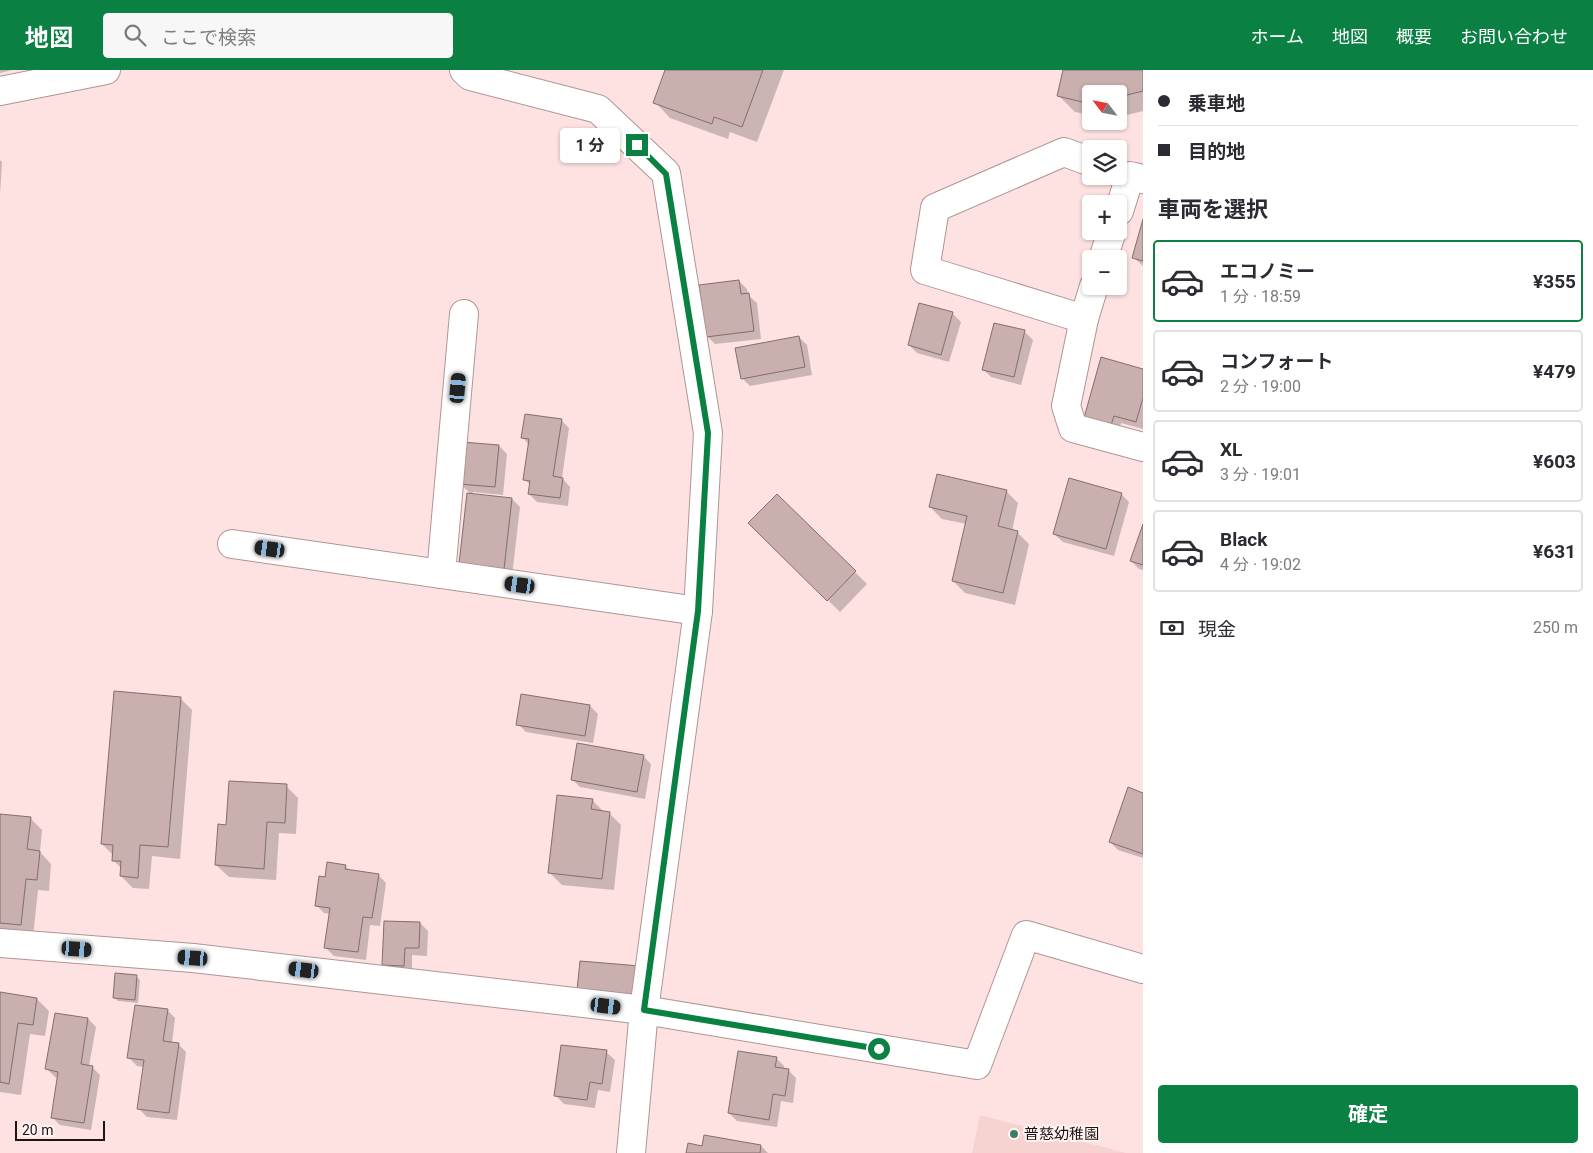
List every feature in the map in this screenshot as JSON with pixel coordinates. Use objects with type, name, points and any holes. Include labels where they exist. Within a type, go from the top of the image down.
[{"type":"street","points":[[0,91],[106,70]]},
{"type":"street","points":[[464,70],[470,76],[598,109],[666,174],[708,433],[698,611],[644,1010],[631,1153]]},
{"type":"street","points":[[1082,159],[1064,152],[935,208],[925,270],[1084,319]]},
{"type":"street","points":[[1124,195],[1131,176]]},
{"type":"street","points":[[1091,295],[1084,319],[1066,406],[1073,428],[1143,447]]},
{"type":"street","points":[[441,574],[464,314]]},
{"type":"street","points":[[232,544],[698,611]]},
{"type":"street","points":[[0,943],[193,958],[644,1010],[977,1066],[1026,935],[1143,969]]},
{"type":"shaded area","name":"普慈幼稚園","points":[[980,1115],[1126,1153],[972,1153]]},
{"type":"building","points":[[665,70],[763,70],[742,127],[714,117],[712,124],[653,103]]},
{"type":"building","points":[[1063,70],[1143,70],[1143,91],[1128,95],[1128,85],[1082,85],[1082,102],[1057,96]]},
{"type":"building","points":[[1143,219],[1143,261],[1132,258]]},
{"type":"building","points":[[739,280],[741,294],[749,293],[754,331],[706,337],[699,285]]},
{"type":"building","points":[[919,303],[953,312],[941,355],[908,345]]},
{"type":"building","points":[[994,323],[1025,330],[1014,377],[982,370]]},
{"type":"building","points":[[799,336],[805,367],[741,379],[735,348]]},
{"type":"building","points":[[1101,357],[1143,369],[1143,398],[1136,422],[1114,416],[1111,425],[1084,418]]},
{"type":"building","points":[[525,414],[562,419],[553,476],[563,478],[560,498],[528,494],[530,481],[523,480],[529,439],[521,438]]},
{"type":"building","points":[[462,442],[499,445],[495,487],[459,484]]},
{"type":"building","points":[[937,474],[1007,490],[998,526],[1018,531],[1003,593],[952,581],[967,516],[929,507]]},
{"type":"building","points":[[1069,478],[1122,493],[1106,549],[1053,534]]},
{"type":"building","points":[[467,493],[512,498],[504,569],[459,564]]},
{"type":"building","points":[[777,494],[856,571],[827,601],[748,523]]},
{"type":"building","points":[[1143,524],[1143,565],[1130,561]]},
{"type":"building","points":[[114,691],[181,697],[168,847],[140,845],[138,878],[120,876],[121,861],[112,861],[113,845],[101,844]]},
{"type":"building","points":[[521,694],[590,705],[585,736],[516,725]]},
{"type":"building","points":[[577,743],[644,755],[637,792],[571,780]]},
{"type":"building","points":[[229,781],[287,784],[285,823],[267,822],[264,869],[215,865],[218,824],[226,825]]},
{"type":"building","points":[[1128,787],[1143,793],[1143,854],[1109,842]]},
{"type":"building","points":[[557,795],[593,799],[591,809],[610,812],[602,879],[548,873]]},
{"type":"building","points":[[0,814],[31,817],[27,849],[40,851],[37,880],[26,879],[21,925],[0,923]]},
{"type":"building","points":[[327,862],[346,865],[345,869],[379,874],[372,918],[363,917],[358,952],[324,948],[330,908],[315,906],[319,876],[325,877]]},
{"type":"building","points":[[384,921],[420,922],[419,948],[405,948],[404,966],[382,965]]},
{"type":"building","points":[[580,961],[640,966],[637,995],[577,990]]},
{"type":"building","points":[[115,973],[137,975],[135,1000],[113,998]]},
{"type":"building","points":[[0,992],[37,998],[33,1025],[18,1023],[9,1084],[0,1082]]},
{"type":"building","points":[[135,1005],[168,1009],[163,1041],[179,1043],[169,1113],[137,1109],[144,1060],[127,1058]]},
{"type":"building","points":[[55,1013],[88,1018],[81,1064],[93,1066],[84,1123],[51,1118],[58,1072],[45,1069]]},
{"type":"building","points":[[561,1045],[607,1050],[602,1084],[590,1082],[587,1100],[554,1096]]},
{"type":"building","points":[[738,1051],[777,1057],[775,1067],[789,1069],[785,1096],[773,1094],[769,1120],[728,1113]]},
{"type":"building","points":[[704,1135],[761,1145],[760,1153],[686,1153],[688,1143],[702,1146]]},
{"type":"place","name":"普慈幼稚園","points":[[1014,1134]]},
{"type":"route","points":[[637,145],[666,174],[708,433],[698,611],[644,1010],[879,1049]]}]
